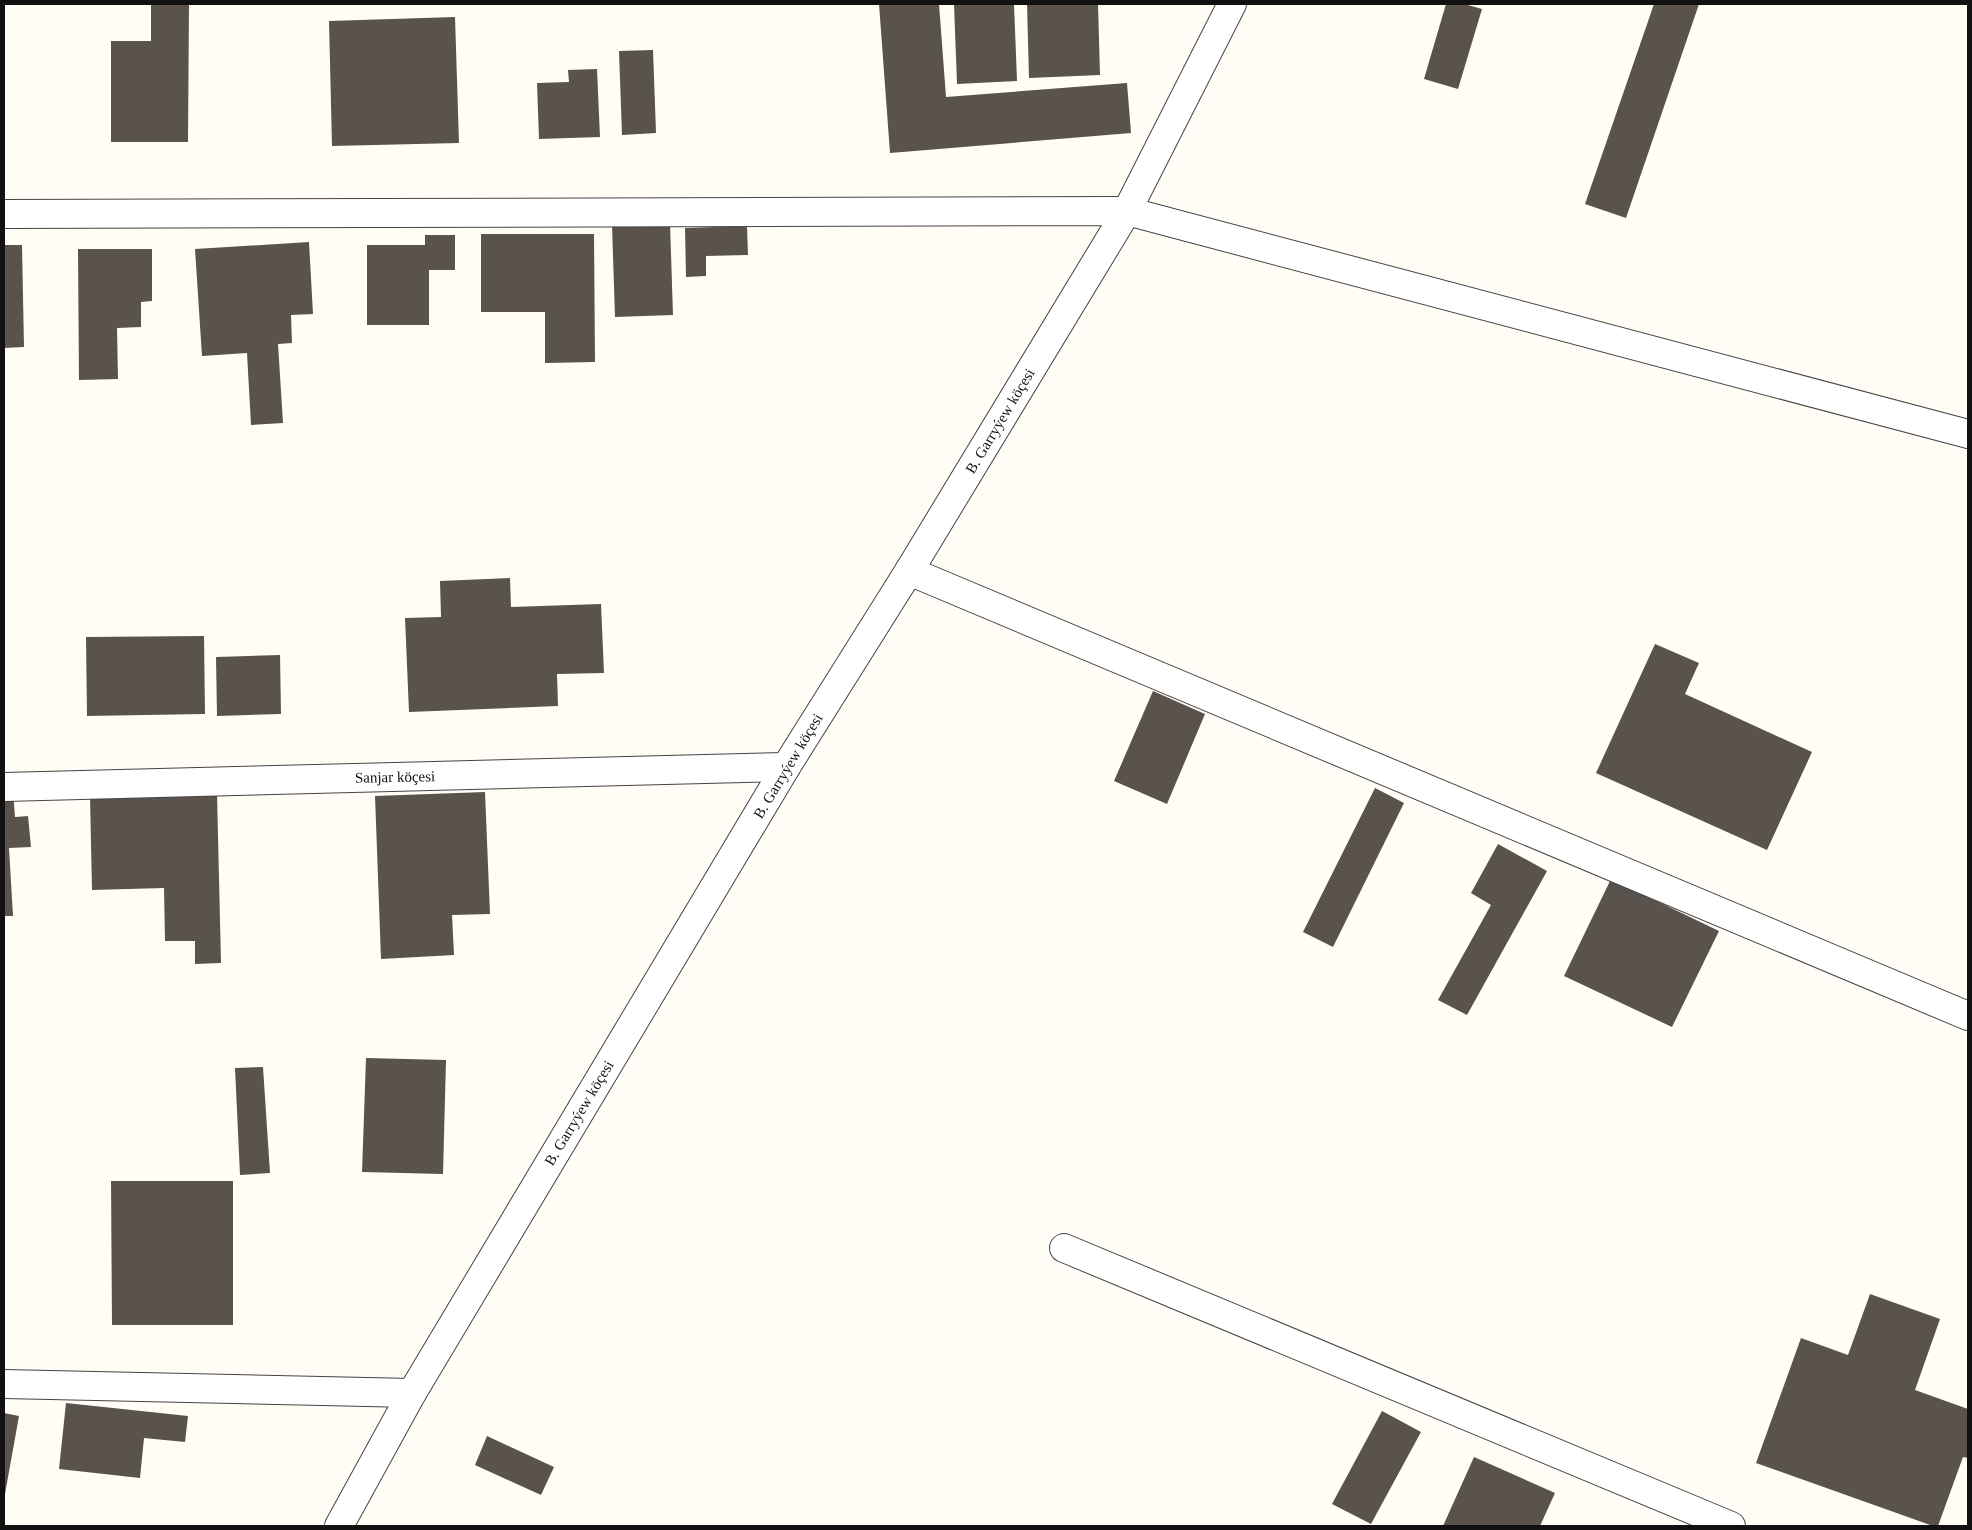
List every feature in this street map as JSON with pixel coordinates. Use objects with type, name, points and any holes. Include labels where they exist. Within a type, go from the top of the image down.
[{"type":"street","name":"B. Garryýew köçesi","points":[[340,1526],[412,1393],[786,767],[909,571],[1127,211],[1232,4]]},
{"type":"street","points":[[4,214],[1127,211],[1968,434]]},
{"type":"street","points":[[909,571],[1968,1016]]},
{"type":"street","name":"Sanjar köçesi","points":[[4,787],[786,767]]},
{"type":"street","points":[[1064,1248],[1731,1526]]},
{"type":"street","points":[[4,1384],[412,1393]]},
{"type":"building","points":[[151,4],[189,4],[188,142],[111,142],[111,41],[151,41]]},
{"type":"building","points":[[879,4],[939,4],[946,97],[1127,83],[1131,133],[890,153]]},
{"type":"building","points":[[954,4],[1014,4],[1017,81],[957,84]]},
{"type":"building","points":[[1027,4],[1098,4],[1100,75],[1029,78]]},
{"type":"building","points":[[1446,4],[1464,4],[1482,9],[1458,89],[1424,79]]},
{"type":"building","points":[[1654,4],[1699,4],[1626,218],[1585,204]]},
{"type":"building","points":[[455,17],[459,143],[332,146],[329,21]]},
{"type":"building","points":[[653,50],[656,133],[622,135],[619,51]]},
{"type":"building","points":[[597,69],[600,137],[539,139],[537,83],[569,82],[568,70]]},
{"type":"building","points":[[670,223],[673,315],[615,317],[612,225]]},
{"type":"building","points":[[747,226],[748,255],[706,256],[706,276],[686,277],[685,228]]},
{"type":"building","points":[[481,234],[594,234],[595,362],[545,363],[545,312],[481,312]]},
{"type":"building","points":[[425,235],[455,235],[455,270],[429,270],[429,325],[367,325],[367,245],[425,245]]},
{"type":"building","points":[[309,242],[313,314],[291,315],[292,343],[278,344],[283,423],[251,425],[247,353],[202,356],[195,249]]},
{"type":"building","points":[[4,245],[22,245],[24,347],[4,348]]},
{"type":"building","points":[[78,249],[152,249],[152,301],[141,302],[141,327],[117,328],[118,379],[79,380]]},
{"type":"building","points":[[510,578],[511,607],[601,604],[604,673],[557,674],[558,706],[409,712],[405,618],[441,617],[440,581]]},
{"type":"building","points":[[204,636],[205,714],[87,716],[86,637]]},
{"type":"building","points":[[1655,644],[1699,663],[1685,694],[1812,752],[1767,850],[1596,773]]},
{"type":"building","points":[[280,655],[281,714],[217,716],[216,657]]},
{"type":"building","points":[[1153,691],[1205,714],[1167,804],[1114,781]]},
{"type":"building","points":[[1375,788],[1404,803],[1333,947],[1303,932]]},
{"type":"building","points":[[13,791],[15,817],[28,816],[31,847],[9,848],[13,916],[4,916],[4,792]]},
{"type":"building","points":[[485,792],[490,914],[452,915],[454,955],[381,959],[375,796]]},
{"type":"building","points":[[217,793],[221,963],[195,964],[195,941],[165,941],[164,888],[92,890],[90,796]]},
{"type":"building","points":[[1498,844],[1547,871],[1467,1015],[1438,1000],[1491,905],[1471,893]]},
{"type":"building","points":[[1611,879],[1719,931],[1672,1027],[1564,976]]},
{"type":"building","points":[[366,1058],[446,1060],[443,1174],[362,1172]]},
{"type":"building","points":[[263,1067],[270,1173],[240,1175],[235,1068]]},
{"type":"building","points":[[111,1181],[233,1181],[233,1325],[112,1325]]},
{"type":"building","points":[[1870,1294],[1940,1319],[1915,1390],[1968,1409],[1968,1458],[1963,1457],[1938,1526],[1933,1526],[1756,1463],[1801,1338],[1848,1355]]},
{"type":"building","points":[[66,1403],[188,1416],[185,1442],[144,1438],[140,1478],[59,1469]]},
{"type":"building","points":[[1382,1411],[1421,1432],[1371,1524],[1332,1504]]},
{"type":"building","points":[[4,1413],[19,1416],[5,1494],[4,1494]]},
{"type":"building","points":[[487,1436],[554,1467],[541,1495],[475,1465]]},
{"type":"building","points":[[1474,1457],[1555,1493],[1540,1526],[1443,1526]]}]
